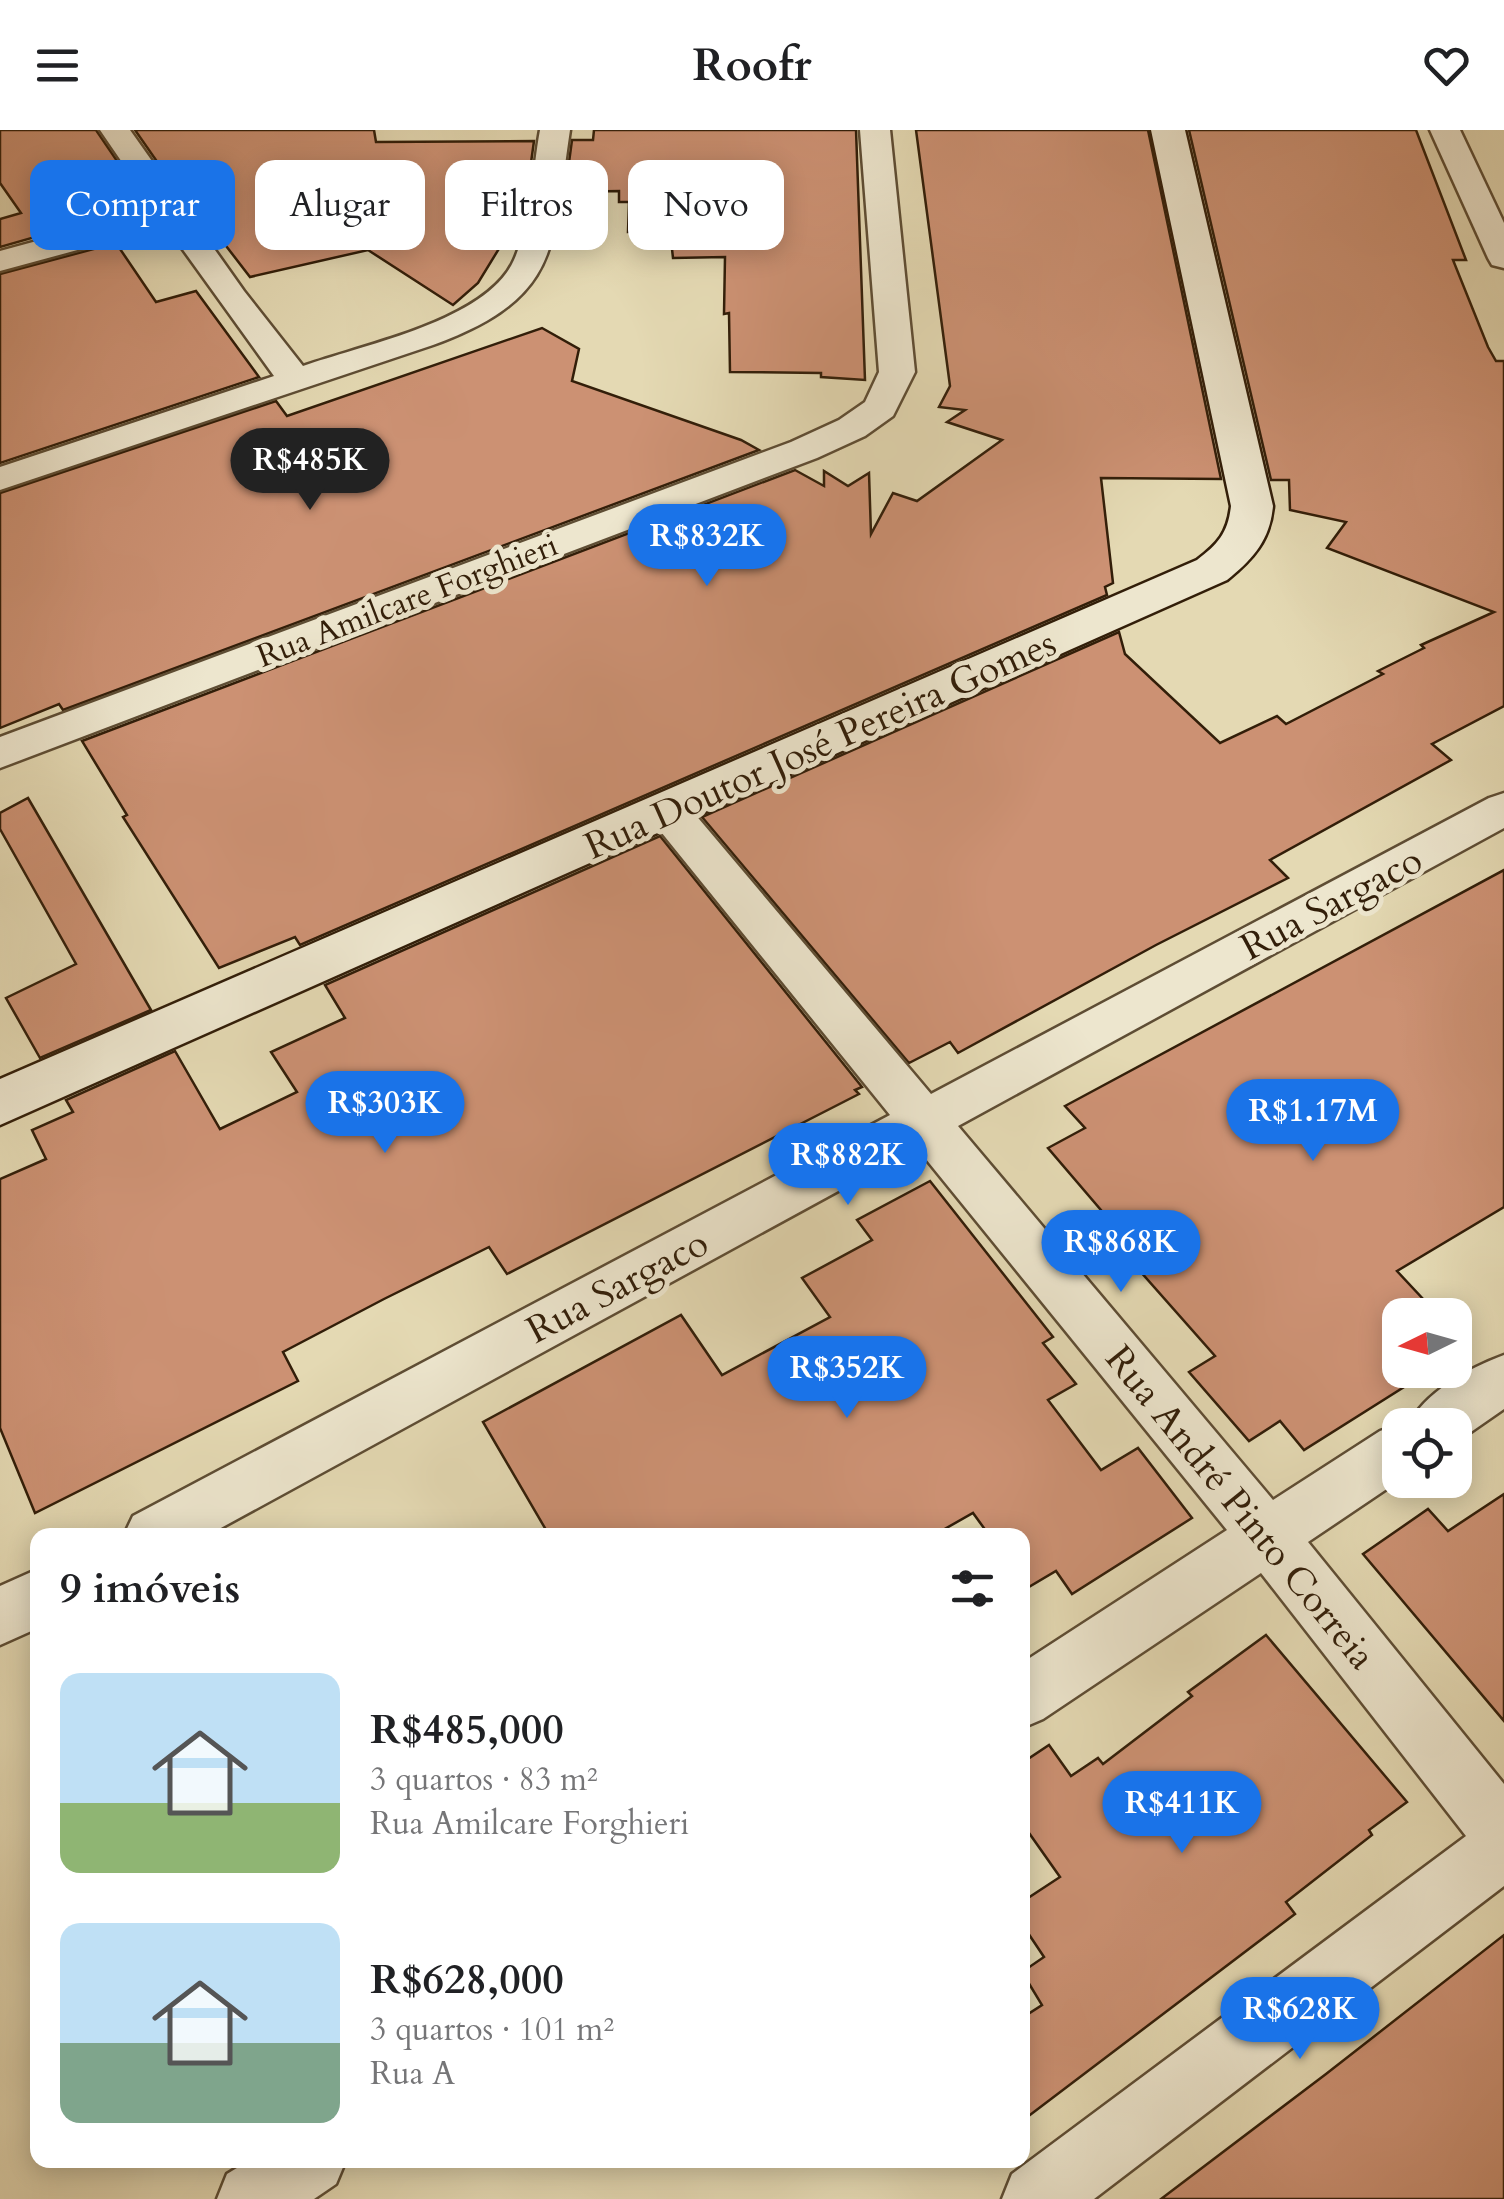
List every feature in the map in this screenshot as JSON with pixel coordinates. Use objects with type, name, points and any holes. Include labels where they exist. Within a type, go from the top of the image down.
[{"type":"main road","name":"Rua Doutor José Pereira Gomes","points":[[0,1103],[1212,570],[1234,553],[1250,532],[1252,506],[1168,130]]},
{"type":"street","points":[[114,130],[135,160]]},
{"type":"street","points":[[0,479],[296,381],[449,326],[492,304],[522,276],[536,246],[555,130]]},
{"type":"street","name":"Rua Amilcare Forghieri","points":[[0,753],[804,450],[852,428],[880,408],[897,372],[875,130]]},
{"type":"street","points":[[1445,130],[1480,174],[1504,258]]},
{"type":"street","points":[[0,261],[40,250]]},
{"type":"street","points":[[200,250],[296,381]]},
{"type":"street","name":"Rua Sargaco","points":[[166,1528],[1504,810]]},
{"type":"street","name":"Rua André Pinto Correia","points":[[668,812],[1269,1538],[1504,1834]]},
{"type":"street","points":[[1461,1408],[1504,1379]]},
{"type":"street","points":[[1030,1693],[1382,1462]]},
{"type":"street","points":[[0,1617],[30,1601]]},
{"type":"street","points":[[1037,2199],[1504,1848]]},
{"type":"street","points":[[252,2199],[300,2168]]},
{"type":"building","points":[[0,130],[96,130],[116,160],[30,160],[30,238],[0,247],[0,219],[21,213],[0,183]]},
{"type":"building","points":[[135,130],[374,130],[376,142],[534,141],[531,160],[445,160],[445,250],[498,250],[478,283],[453,305],[368,250],[250,277],[229,250],[235,250],[235,160],[156,160]]},
{"type":"building","points":[[594,130],[856,130],[865,380],[821,377],[821,373],[730,372],[729,313],[724,314],[725,257],[673,258],[672,250],[784,250],[784,160],[628,160],[628,202],[619,202],[619,191],[608,191],[608,160],[569,160],[572,140],[593,140]]},
{"type":"building","points":[[916,130],[1148,130],[1221,479],[1101,478],[1113,583],[1105,587],[1107,595],[300,945],[295,937],[219,968],[123,817],[127,815],[82,741],[795,470],[824,486],[824,471],[848,486],[869,473],[871,534],[893,493],[917,501],[1002,440],[947,422],[965,410],[939,407],[950,386]]},
{"type":"building","points":[[1189,130],[1416,130],[1466,260],[1453,260],[1488,347],[1496,361],[1504,361],[1504,706],[1432,744],[1451,760],[1270,860],[1288,878],[958,1053],[950,1042],[909,1063],[702,817],[1119,632],[1125,654],[1220,743],[1277,716],[1286,724],[1383,674],[1378,671],[1424,648],[1421,645],[1494,612],[1327,548],[1346,522],[1290,510],[1289,480],[1271,480]]},
{"type":"building","points":[[90,250],[121,250],[156,302],[196,291],[259,377],[0,463],[0,274]]},
{"type":"building","points":[[542,328],[579,349],[572,381],[741,440],[759,450],[63,710],[59,704],[0,728],[0,493],[276,401],[287,416]]},
{"type":"building","points":[[28,798],[151,1010],[40,1058],[6,998],[76,964],[0,829],[0,813]]},
{"type":"building","points":[[660,836],[862,1087],[855,1090],[859,1094],[507,1274],[489,1247],[384,1299],[283,1352],[298,1381],[35,1513],[0,1428],[0,1179],[46,1159],[32,1130],[73,1112],[66,1100],[175,1051],[220,1129],[297,1092],[271,1052],[345,1018],[325,985]]},
{"type":"building","points":[[1504,870],[1504,1207],[1397,1271],[1422,1298],[1382,1298],[1382,1388],[1402,1388],[1304,1450],[1280,1421],[1249,1441],[1189,1372],[1215,1356],[1109,1236],[1118,1230],[1048,1148],[1085,1128],[1065,1106]]},
{"type":"building","points":[[930,1181],[1053,1337],[1043,1343],[1076,1384],[1048,1400],[1101,1470],[1138,1448],[1192,1518],[1072,1594],[1056,1571],[1030,1586],[1030,1528],[984,1528],[973,1513],[946,1528],[545,1528],[483,1422],[681,1315],[722,1375],[830,1317],[802,1278],[872,1240],[857,1220]]},
{"type":"building","points":[[1504,1494],[1504,1721],[1363,1554],[1428,1509],[1448,1531]]},
{"type":"building","points":[[1266,1635],[1407,1802],[1369,1830],[1372,1835],[1286,1902],[1295,1914],[1030,2115],[1030,2013],[1042,2005],[1030,1985],[1030,1967],[1044,1957],[1030,1936],[1030,1897],[1060,1877],[1030,1834],[1030,1758],[1049,1745],[1071,1776],[1098,1758],[1103,1764],[1192,1696],[1188,1692]]},
{"type":"building","points":[[1504,1935],[1504,2199],[1161,2199],[1326,2074]]}]
